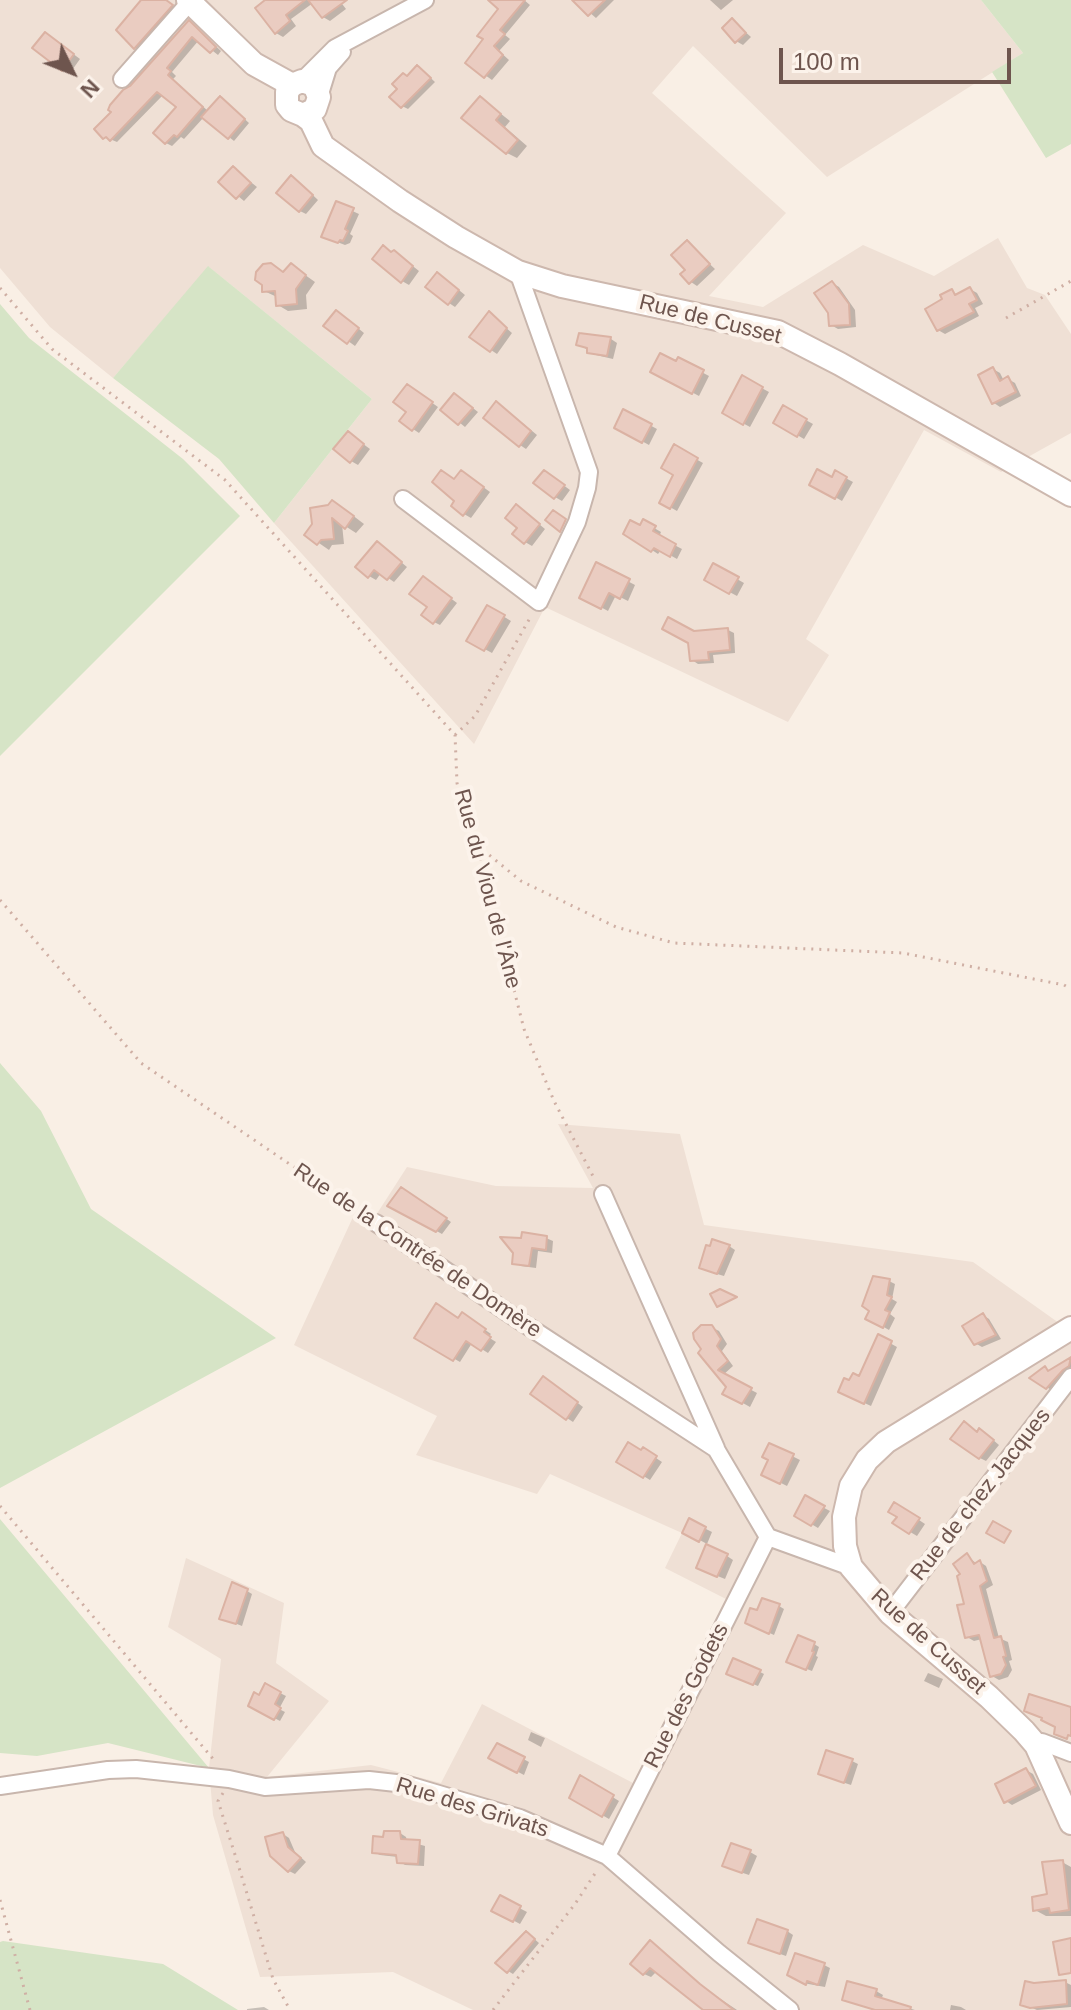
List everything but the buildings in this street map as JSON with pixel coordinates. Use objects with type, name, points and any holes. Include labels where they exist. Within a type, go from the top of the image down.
[{"type":"street","points":[[303,97],[327,54],[425,0]]},
{"type":"street","points":[[122,79],[189,1]]},
{"type":"street","name":"Rue de Cusset","points":[[189,1],[254,64],[303,97],[323,146],[456,237],[518,272],[562,286],[778,332],[1071,495]]},
{"type":"street","points":[[303,97],[351,41]]},
{"type":"street","points":[[403,499],[539,602],[577,522],[589,472],[518,272]]},
{"type":"street","points":[[603,1194],[716,1449]]},
{"type":"street","name":"Rue de la Contrée de Domère","points":[[376,1223],[716,1449],[768,1537]]},
{"type":"street","points":[[851,1567],[845,1546],[844,1517],[851,1486],[867,1460],[910,1426],[1071,1328]]},
{"type":"street","name":"Rue de chez Jacques","points":[[890,1613],[1071,1377]]},
{"type":"street","points":[[768,1537],[851,1567]]},
{"type":"street","name":"Rue des Godets","points":[[607,1856],[768,1537]]},
{"type":"street","name":"Rue de Cusset","points":[[851,1567],[890,1613],[989,1697],[1036,1745],[1070,1818]]},
{"type":"street","points":[[1036,1745],[1042,1742],[1071,1753]]},
{"type":"street","name":"Rue des Grivats","points":[[0,1786],[108,1770],[136,1769],[229,1779],[265,1787],[369,1780],[405,1784],[520,1818],[607,1856],[790,2010]]},
{"type":"path","points":[[1006,318],[1071,281]]},
{"type":"path","points":[[0,288],[52,349],[225,480],[455,735],[475,716],[539,602]]},
{"type":"path","name":"Rue du Viou de l'Âne","points":[[455,735],[457,783],[464,817],[477,845],[524,1029],[554,1101],[603,1194]]},
{"type":"path","points":[[477,845],[521,881],[616,927],[674,943],[903,953],[1064,985],[1071,989]]},
{"type":"path","name":"Rue de la Contrée de Domère","points":[[0,900],[141,1063],[376,1223]]},
{"type":"path","points":[[0,1506],[229,1779],[218,1801],[273,1979],[290,2010]]},
{"type":"path","points":[[493,2010],[575,1904],[607,1856]]},
{"type":"path","points":[[0,1900],[30,2010]]},
{"type":"shaded area","points":[[0,0],[981,0],[1023,53],[827,177],[693,46],[652,93],[786,213],[709,296],[763,307],[863,245],[934,276],[998,238],[1027,288],[1045,295],[1071,334],[1071,433],[1001,472],[924,430],[806,639],[829,655],[788,722],[545,607],[474,744],[274,523],[372,399],[209,267],[113,378],[50,327],[0,268]]},
{"type":"shaded area","points":[[558,1124],[680,1134],[704,1225],[973,1262],[1059,1323],[1071,1316],[1071,2010],[473,2010],[393,1972],[260,1977],[213,1815],[209,1768],[221,1659],[168,1627],[186,1558],[284,1603],[276,1663],[329,1701],[267,1777],[371,1765],[441,1783],[482,1704],[633,1783],[726,1599],[665,1568],[682,1533],[550,1474],[537,1494],[416,1455],[437,1416],[294,1345],[353,1217],[369,1226],[407,1167],[496,1186],[593,1188]]},
{"type":"green space","points":[[981,0],[1071,0],[1071,144],[1046,158],[992,72],[1023,53]]},
{"type":"green space","points":[[208,266],[372,399],[274,523],[219,459],[113,378]]},
{"type":"green space","points":[[0,304],[29,338],[183,459],[240,516],[0,756]]},
{"type":"green space","points":[[0,1063],[41,1111],[91,1209],[276,1338],[0,1488]]},
{"type":"green space","points":[[0,1519],[209,1768],[108,1743],[37,1756],[0,1753]]},
{"type":"green space","points":[[0,1942],[163,1964],[238,2010],[0,2010]]}]
